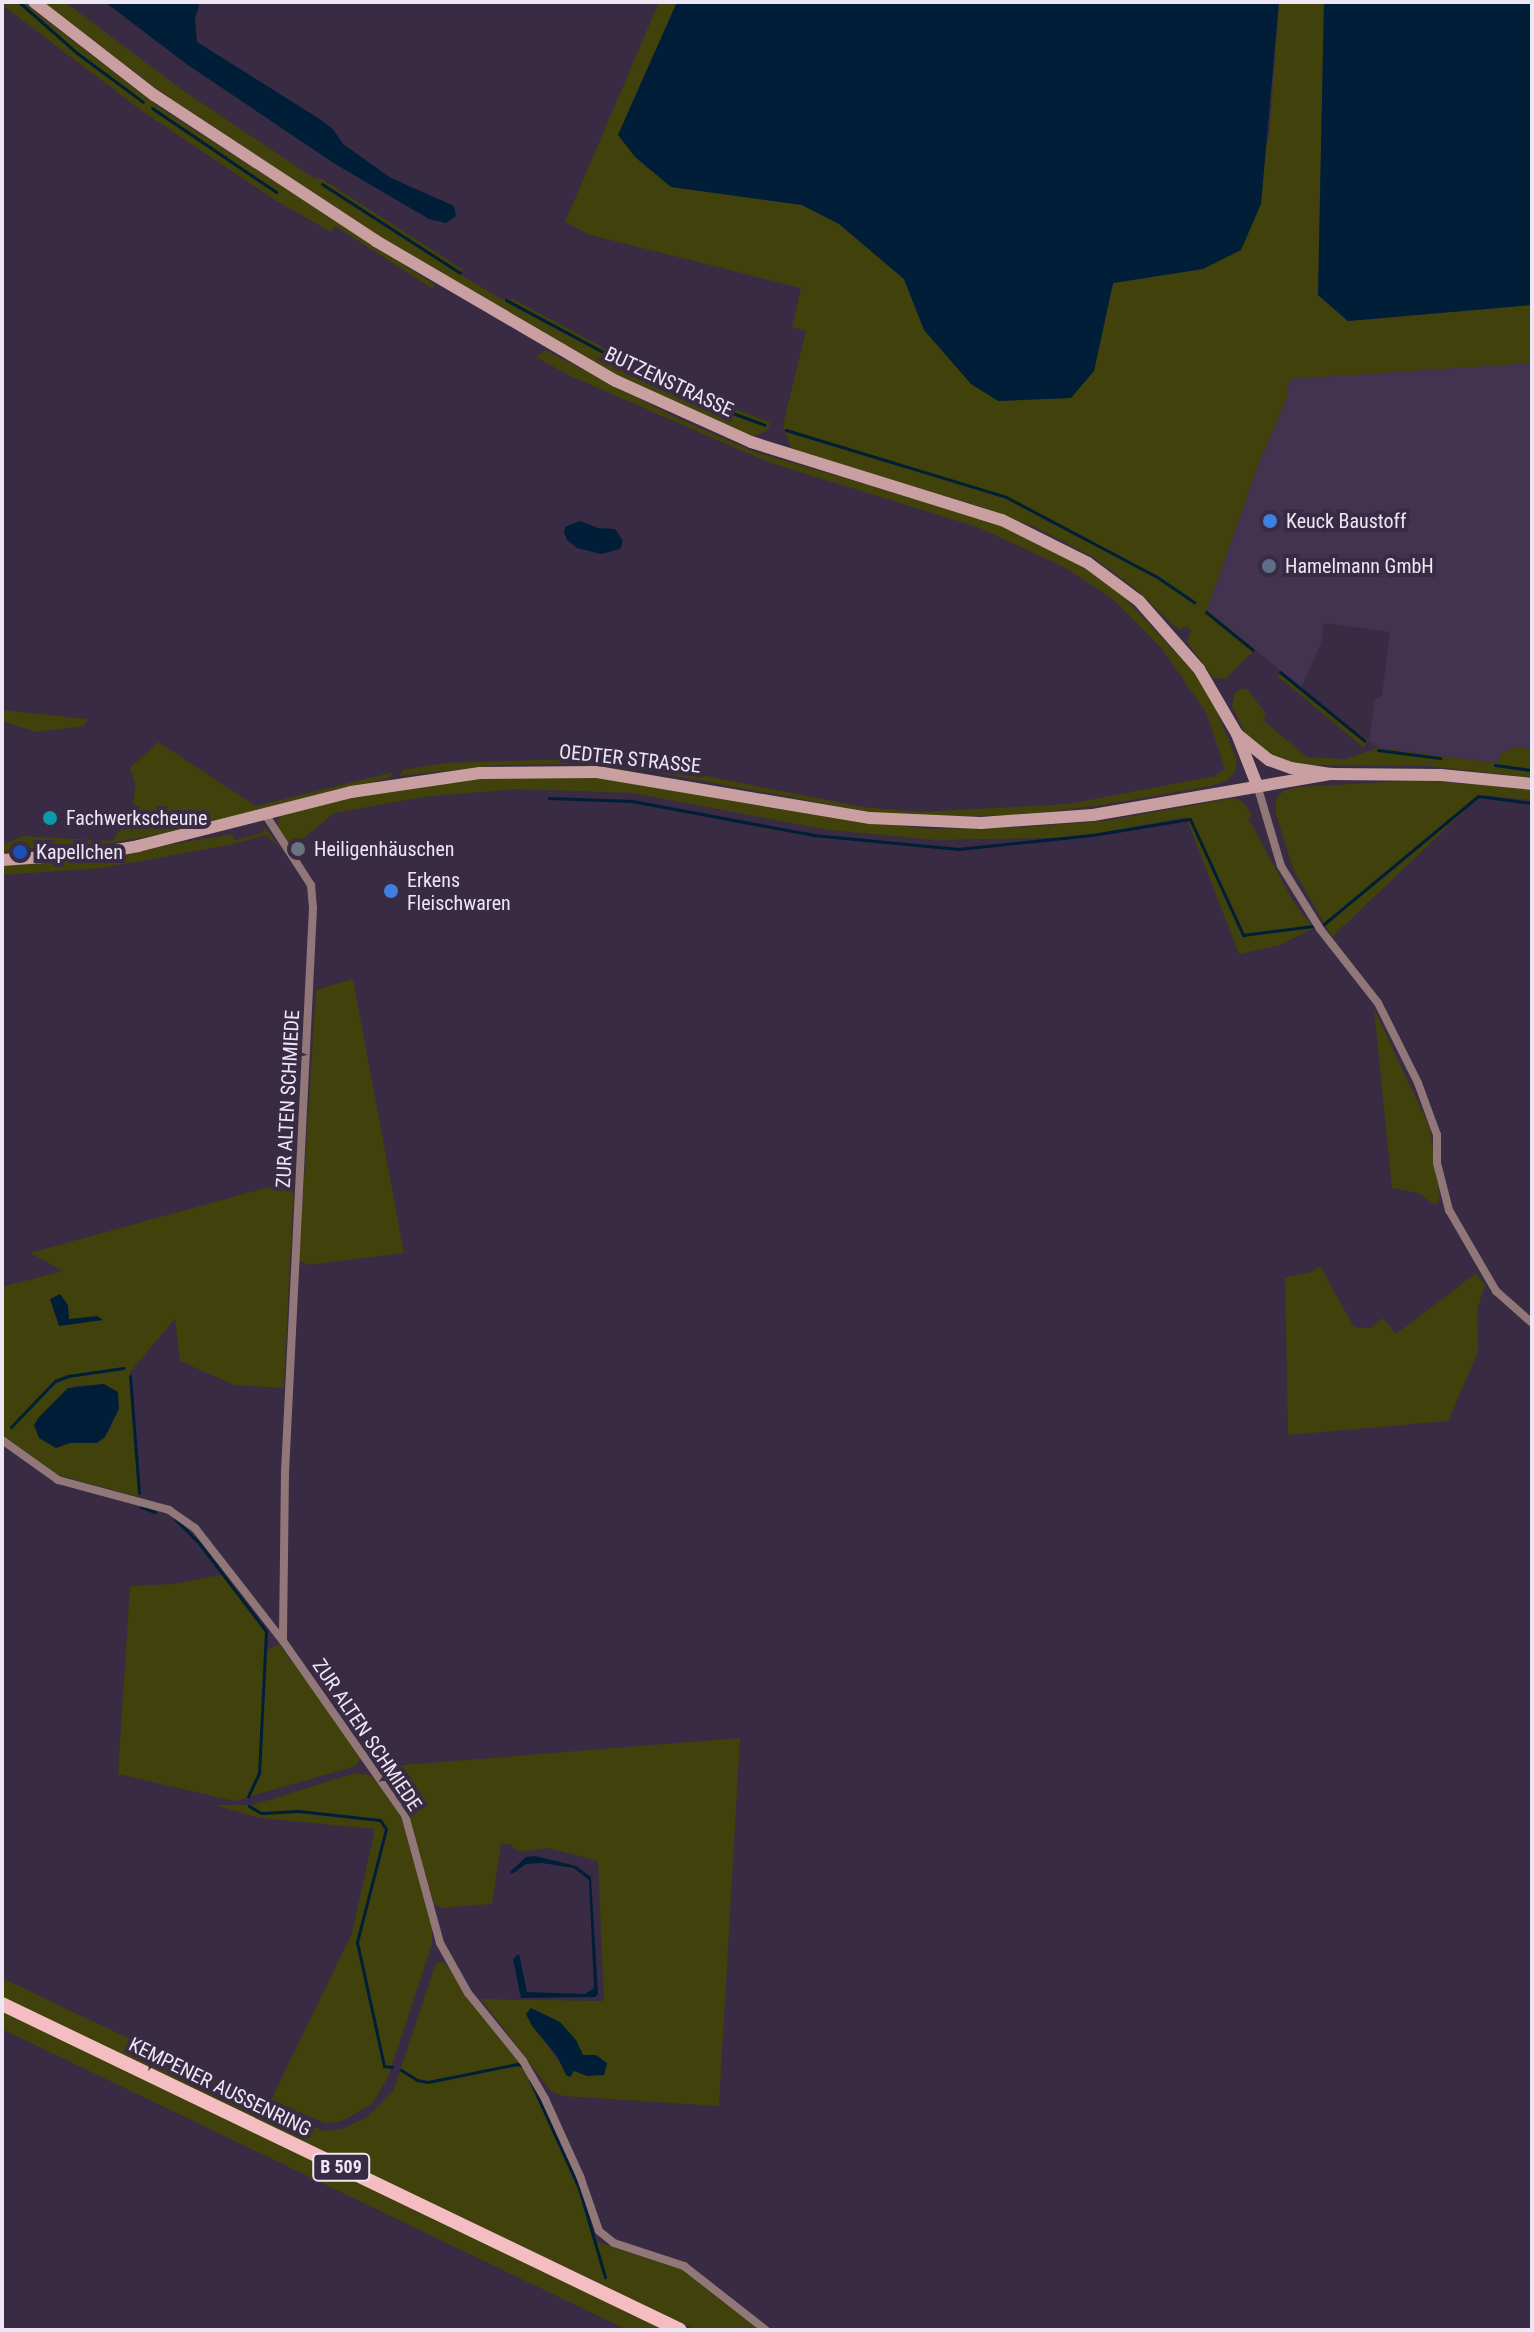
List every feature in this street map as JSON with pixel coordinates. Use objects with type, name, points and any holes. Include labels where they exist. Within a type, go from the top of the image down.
[{"type":"main road","name":"BUTZENSTRASSE","points":[[34,2],[154,95],[336,215],[538,339],[606,376],[685,415],[751,442],[992,516],[1088,563],[1139,601],[1199,669],[1237,734],[1257,785]]},
{"type":"main road","points":[[1237,734],[1269,760],[1291,768],[1331,774],[1441,775],[1532,784]]},
{"type":"main road","name":"OEDTER STRASSE","points":[[2,860],[99,853],[389,784],[522,770],[620,774],[870,818],[946,823],[1093,815],[1331,774]]},
{"type":"main road","name":"KEMPENER AUSSENRING","points":[[2,2004],[680,2330]]},
{"type":"street","points":[[1257,785],[1281,866],[1320,929],[1378,1003],[1418,1083],[1434,1124],[1441,1189],[1449,1210],[1496,1291],[1532,1323]]},
{"type":"street","name":"ZUR ALTEN SCHMIEDE","points":[[265,814],[311,885],[313,908],[285,1472],[283,1641]]},
{"type":"street","name":"ZUR ALTEN SCHMIEDE","points":[[2,1440],[58,1480],[169,1510],[195,1528],[283,1641],[405,1815],[440,1943],[468,1993],[523,2061],[545,2099],[580,2176],[599,2231],[614,2243],[684,2266],[766,2330]]},
{"type":"shaded area","points":[[23,2],[159,107],[434,284],[433,289],[335,226],[331,232],[275,200],[146,114],[2,5]]},
{"type":"shaded area","points":[[43,2],[65,2],[181,89],[314,178],[322,179],[462,269],[461,275],[503,300],[513,299],[680,389],[770,422],[768,430],[756,436],[745,434],[678,408],[546,338],[429,269],[158,90]]},
{"type":"shaded area","points":[[659,2],[677,2],[618,135],[671,187],[802,205],[839,224],[904,279],[924,330],[1094,371],[1113,283],[1203,269],[1269,139],[1279,2],[1324,2],[1318,295],[1348,321],[1532,305],[1532,363],[1289,379],[1287,397],[1259,463],[1207,610],[1255,649],[1226,679],[1213,678],[1187,642],[1191,630],[1187,626],[1180,630],[1137,590],[1093,557],[1037,528],[982,507],[802,454],[791,447],[783,425],[806,331],[792,327],[801,288],[590,235],[565,222]]},
{"type":"shaded area","points":[[545,350],[679,419],[755,452],[976,516],[1030,538],[1076,562],[1120,593],[1195,673],[1215,707],[1237,760],[1235,772],[1228,780],[1211,786],[1102,805],[1021,815],[940,817],[869,812],[654,772],[573,764],[501,765],[399,776],[403,770],[445,763],[575,759],[661,767],[863,807],[919,812],[1068,804],[1215,776],[1225,769],[1207,714],[1163,650],[1113,599],[1064,567],[977,527],[771,463],[566,374],[536,357]]},
{"type":"shaded area","points":[[1532,363],[1532,749],[1514,747],[1497,763],[1378,748],[1369,741],[1375,699],[1382,696],[1390,632],[1324,623],[1321,643],[1301,688],[1207,610],[1259,463],[1287,397],[1289,379]]},
{"type":"shaded area","points":[[1281,671],[1369,741],[1363,747],[1277,676]]},
{"type":"shaded area","points":[[1242,688],[1248,690],[1266,714],[1263,720],[1307,757],[1345,759],[1378,748],[1497,763],[1501,753],[1514,747],[1532,749],[1532,778],[1429,766],[1301,765],[1271,756],[1245,733],[1232,706],[1235,693]]},
{"type":"shaded area","points":[[2,710],[88,719],[84,726],[36,732],[2,721]]},
{"type":"shaded area","points":[[158,742],[256,806],[394,772],[389,778],[188,829],[74,850],[23,848],[2,852],[2,845],[22,836],[112,841],[133,813],[135,784],[130,768]]},
{"type":"shaded area","points":[[546,775],[615,779],[849,820],[929,829],[1104,821],[1233,798],[1243,802],[1252,816],[1248,818],[1293,901],[1314,928],[1280,945],[1239,954],[1186,817],[1100,833],[1052,838],[936,840],[829,830],[632,793],[516,789],[423,797],[334,813],[299,842],[289,844],[277,827],[280,815],[382,790],[467,779]]},
{"type":"shaded area","points":[[1420,780],[1532,789],[1532,800],[1481,795],[1332,937],[1294,871],[1275,811],[1276,799],[1283,791],[1298,787]]},
{"type":"shaded area","points":[[263,825],[280,847],[266,835],[229,845],[102,868],[2,875],[2,865],[75,861],[232,834],[235,840],[264,832]]},
{"type":"shaded area","points":[[353,979],[404,1253],[307,1265],[299,1260],[316,990]]},
{"type":"shaded area","points":[[1374,1009],[1430,1128],[1440,1200],[1435,1205],[1418,1193],[1392,1188]]},
{"type":"shaded area","points":[[294,1180],[284,1388],[234,1385],[180,1361],[175,1319],[130,1372],[139,1497],[58,1475],[2,1435],[2,1287],[63,1271],[30,1253]],"holes":[[[104,1384],[111,1427],[97,1443],[70,1443],[56,1448],[39,1417],[74,1386]]]},
{"type":"shaded area","points":[[1320,1266],[1354,1327],[1370,1328],[1383,1318],[1396,1334],[1476,1273],[1485,1285],[1477,1310],[1478,1352],[1448,1421],[1288,1435],[1285,1278],[1311,1272]]},
{"type":"shaded area","points":[[225,1574],[267,1630],[267,1650],[279,1644],[361,1756],[356,1766],[234,1801],[118,1774],[130,1586],[173,1584]]},
{"type":"shaded area","points":[[740,1738],[719,2106],[563,2096],[551,2091],[481,1999],[604,2001],[598,1861],[548,1848],[519,1852],[509,1844],[501,1844],[492,1904],[442,1908],[434,1904],[408,1813],[378,1767]],"holes":[[[526,2014],[582,2056],[588,2055],[574,2070],[559,2062]]]},
{"type":"shaded area","points":[[356,1773],[368,1775],[379,1782],[401,1816],[432,1926],[432,1944],[388,2077],[372,2104],[340,2122],[325,2123],[271,2100],[352,1933],[375,1829],[260,1818],[214,1805],[252,1805]]},
{"type":"shaded area","points":[[444,1962],[527,2073],[580,2188],[597,2242],[683,2270],[761,2330],[696,2330],[2,1997],[2,1978],[323,2131],[342,2129],[366,2118],[393,2092],[436,1963]]},
{"type":"shaded area","points":[[2,2011],[668,2330],[627,2330],[2,2029]]},
{"type":"water","points":[[105,2],[200,2],[195,19],[197,42],[318,118],[333,129],[343,144],[391,178],[454,206],[456,216],[446,223],[429,219],[335,164],[185,63]]},
{"type":"water","points":[[677,2],[1279,2],[1261,204],[1241,250],[1203,269],[1113,283],[1094,371],[1071,398],[998,401],[971,384],[924,330],[904,279],[839,224],[802,205],[671,187],[635,157],[618,135]]},
{"type":"water","points":[[1324,2],[1532,2],[1532,305],[1348,321],[1318,295]]},
{"type":"water","points":[[580,521],[598,528],[615,529],[623,541],[620,549],[601,554],[577,548],[567,540],[564,532],[565,527]]},
{"type":"water","points":[[60,1294],[68,1305],[69,1319],[97,1316],[103,1320],[59,1326],[50,1299]]},
{"type":"water","points":[[104,1384],[118,1392],[119,1409],[105,1437],[97,1443],[70,1443],[56,1448],[39,1438],[34,1425],[68,1388]]},
{"type":"water","points":[[535,1856],[576,1866],[591,1877],[598,1994],[595,1997],[521,1998],[513,1959],[519,1954],[527,1992],[585,1994],[594,1988],[589,1880],[574,1868],[542,1863],[526,1864],[512,1874],[510,1872],[526,1857]]},
{"type":"water","points":[[531,2008],[560,2022],[576,2040],[583,2055],[596,2055],[607,2063],[604,2075],[587,2076],[574,2071],[570,2077],[566,2075],[557,2056],[532,2026],[526,2014]]},
{"type":"waterway","points":[[19,2],[77,53],[143,102]]},
{"type":"waterway","points":[[152,108],[276,192]]},
{"type":"waterway","points":[[322,184],[460,273]]},
{"type":"waterway","points":[[506,300],[683,395],[765,425]]},
{"type":"waterway","points":[[786,430],[1006,497],[1157,577],[1194,602]]},
{"type":"waterway","points":[[1206,612],[1253,650]]},
{"type":"waterway","points":[[1280,672],[1365,741]]},
{"type":"waterway","points":[[1378,750],[1440,758]]},
{"type":"waterway","points":[[1495,765],[1532,770]]},
{"type":"waterway","points":[[1324,924],[1478,796],[1532,803]]},
{"type":"waterway","points":[[549,798],[632,801],[813,835],[958,849],[1092,835],[1190,819],[1243,935],[1313,926]]},
{"type":"waterway","points":[[11,1427],[55,1381],[68,1376],[123,1368]]},
{"type":"waterway","points":[[130,1376],[139,1493]]},
{"type":"waterway","points":[[141,1507],[155,1512]]},
{"type":"waterway","points":[[175,1519],[199,1543],[266,1631],[259,1773],[248,1797]]},
{"type":"waterway","points":[[249,1806],[261,1813],[299,1811],[380,1820],[386,1829],[357,1942],[384,2066],[392,2067]]},
{"type":"waterway","points":[[401,2070],[417,2080],[428,2082],[517,2064],[523,2066]]},
{"type":"waterway","points":[[530,2080],[579,2188],[605,2277]]},
{"type":"place","name":"Keuck Baustoff","points":[[1270,521]]},
{"type":"place","name":"Hamelmann GmbH","points":[[1269,566]]},
{"type":"place","name":"Fachwerkscheune","points":[[50,818]]},
{"type":"place","name":"Heiligenhäuschen","points":[[298,849]]},
{"type":"place","name":"Kapellchen","points":[[20,852]]},
{"type":"place","name":"Erkens Fleischwaren","points":[[391,891]]}]
